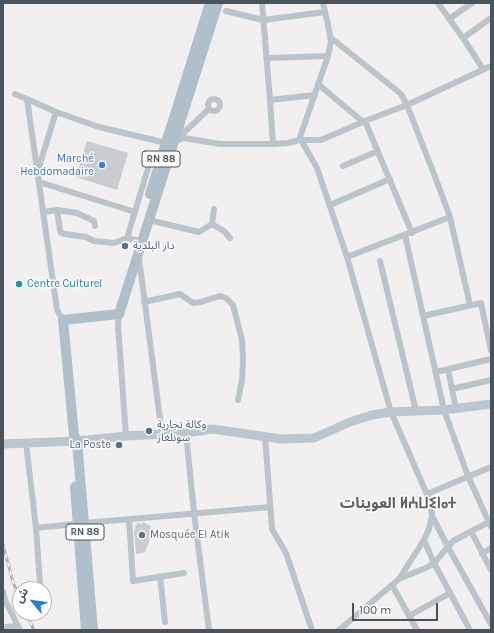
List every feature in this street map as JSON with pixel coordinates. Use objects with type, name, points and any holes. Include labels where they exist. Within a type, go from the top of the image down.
[{"type":"main road","name":"RN 88","points":[[116,314],[149,220],[170,142],[202,40],[210,3]]},
{"type":"main road","name":"RN 88","points":[[202,40],[218,3]]},
{"type":"main road","name":"RN 88","points":[[116,314],[131,239],[161,158],[170,142]]},
{"type":"main road","points":[[63,320],[116,314]]},
{"type":"main road","name":"RN 88","points":[[63,320],[81,523],[85,582],[86,630]]},
{"type":"main road","name":"RN 88","points":[[85,582],[93,630]]},
{"type":"street","points":[[262,3],[273,144]]},
{"type":"street","points":[[324,3],[331,41],[328,56],[300,140],[317,168],[330,205],[347,257],[391,412],[427,494],[432,516],[448,548],[490,621]]},
{"type":"street","points":[[438,3],[483,69]]},
{"type":"street","points":[[449,19],[472,3]]},
{"type":"street","points":[[226,11],[263,20],[326,12]]},
{"type":"street","points":[[463,38],[491,18]]},
{"type":"street","points":[[330,37],[390,84],[401,94],[407,105],[450,217],[470,305]]},
{"type":"street","points":[[266,58],[328,56]]},
{"type":"street","points":[[15,94],[56,112],[99,127],[170,142],[184,138],[220,144],[273,144],[300,140],[321,140],[364,121],[407,105],[491,66]]},
{"type":"street","points":[[318,84],[364,121],[412,232]]},
{"type":"street","points":[[270,100],[315,94]]},
{"type":"street","points":[[27,98],[57,310],[63,320]]},
{"type":"street","points":[[170,142],[209,109]]},
{"type":"street","points":[[37,172],[56,112]]},
{"type":"street","points":[[343,166],[378,151]]},
{"type":"street","points":[[57,210],[61,233],[86,237],[94,241],[114,242],[131,239],[135,212],[152,155],[161,158]]},
{"type":"street","points":[[330,205],[390,179]]},
{"type":"street","points":[[39,182],[135,212]]},
{"type":"street","points":[[212,224],[214,209]]},
{"type":"street","points":[[43,212],[57,210],[77,213],[94,221],[95,226]]},
{"type":"street","points":[[347,257],[450,217]]},
{"type":"street","points":[[149,220],[199,232],[212,224]]},
{"type":"street","points":[[212,224],[224,231],[230,238]]},
{"type":"street","points":[[339,630],[400,579],[428,568],[453,541],[471,531],[490,524],[468,476],[444,410],[405,235]]},
{"type":"street","points":[[138,254],[162,434]]},
{"type":"street","points":[[380,261],[416,411]]},
{"type":"street","points":[[144,302],[180,294],[193,303],[220,296],[226,298],[233,305],[242,340],[242,380],[238,400]]},
{"type":"street","points":[[423,316],[481,303],[491,351]]},
{"type":"street","points":[[116,314],[126,436]]},
{"type":"street","points":[[436,372],[491,359]]},
{"type":"street","points":[[448,369],[456,409]]},
{"type":"street","points":[[452,389],[491,380]]},
{"type":"street","points":[[3,444],[186,433],[213,429],[281,438],[314,438],[350,422],[372,415],[391,412],[456,409],[491,404]]},
{"type":"street","points":[[186,433],[194,514],[209,630]]},
{"type":"street","points":[[265,436],[272,529],[286,553],[312,630]]},
{"type":"street","points":[[26,443],[36,528],[40,581]]},
{"type":"street","points":[[427,494],[491,467]]},
{"type":"street","points":[[36,528],[270,507]]},
{"type":"street","points":[[400,579],[424,540],[429,529],[432,516]]},
{"type":"street","points":[[129,519],[133,581],[184,573]]},
{"type":"street","points":[[471,531],[491,570]]},
{"type":"street","points":[[424,540],[434,563],[470,630]]},
{"type":"street","points":[[482,554],[491,548]]},
{"type":"street","points":[[160,576],[166,622]]},
{"type":"street","points":[[392,585],[417,630]]},
{"type":"street","points":[[3,592],[4,600],[19,628]]},
{"type":"street","points":[[409,616],[450,593]]},
{"type":"street","points":[[3,627],[19,628]]},
{"type":"building","name":"Marché Hebdomadaire","points":[[87,141],[128,153],[117,190],[76,177]]},
{"type":"building","name":"Mosquée El Atik","points":[[143,522],[151,526],[150,528],[154,529],[145,552],[136,554],[134,531],[137,523],[142,524]]},
{"type":"railway","points":[[3,545],[13,581]]},
{"type":"railway","points":[[30,621],[34,630]]},
{"type":"place","name":"Marché Hebdomadaire","points":[[102,165]]},
{"type":"place","name":"دار البلدية","points":[[125,246]]},
{"type":"place","name":"Centre Culturel","points":[[19,284]]},
{"type":"place","name":"وكالة تجارية سونلغاز","points":[[149,431]]},
{"type":"place","name":"La Poste","points":[[119,445]]},
{"type":"place","name":"Mosquée El Atik","points":[[142,535]]},
{"type":"district","name":"العوينات ⵍⵄⵡⵉⵏⴰⵜ","points":[[398,504]]}]
